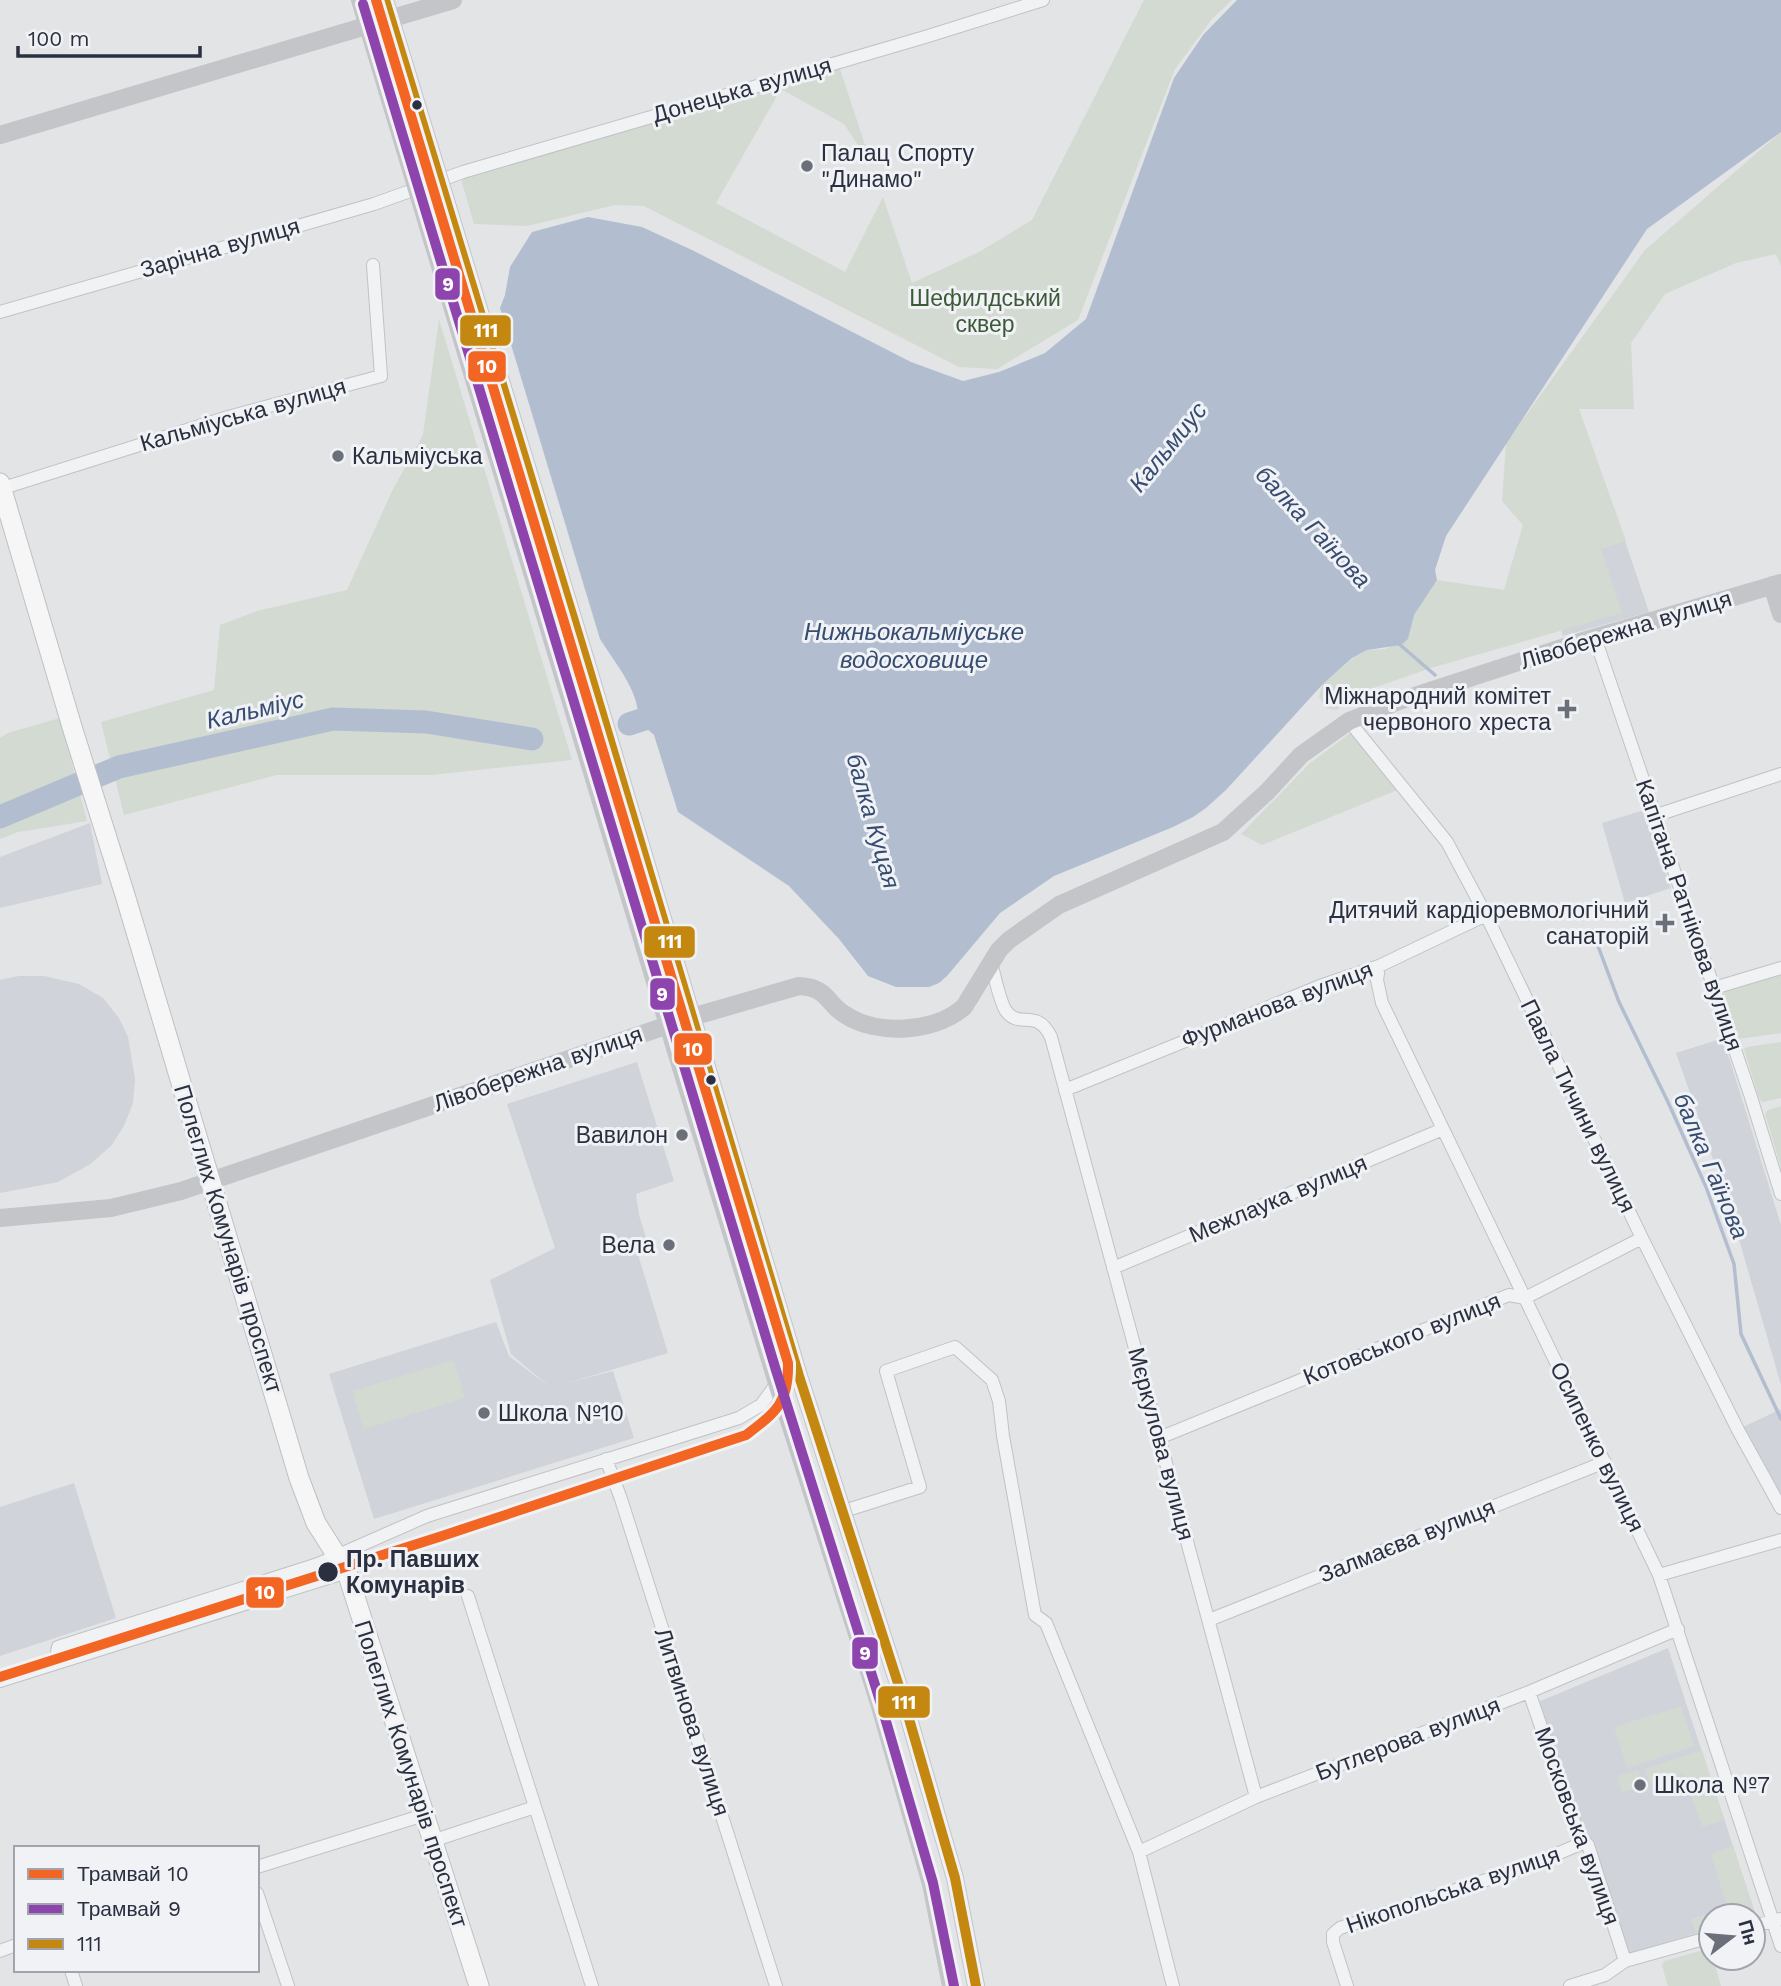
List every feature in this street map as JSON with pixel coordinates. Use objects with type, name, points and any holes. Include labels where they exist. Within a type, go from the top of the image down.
[{"type":"main road","name":"Полеглих Комунарів проспект","points":[[1,487],[299,1478],[316,1523],[342,1565],[479,1986]]},
{"type":"street","points":[[359,0],[668,1025],[879,1703],[928,1871],[951,1986]]},
{"type":"street","points":[[385,0],[588,667],[799,1376],[905,1705],[955,1878],[976,1986]]},
{"type":"street","points":[[0,135],[453,0]]},
{"type":"street","name":"Донецька вулиця","points":[[439,180],[1043,0]]},
{"type":"street","name":"Зарічна вулиця","points":[[0,312],[374,204],[439,180]]},
{"type":"street","name":"Кальміуська вулиця","points":[[1,487],[228,417],[381,376],[373,265]]},
{"type":"street","points":[[1777,584],[1781,614]]},
{"type":"street","name":"Лівобережна вулиця","points":[[0,1218],[111,1208],[181,1191],[692,1017],[799,986],[807,986],[822,993],[841,1013],[859,1023],[879,1028],[914,1027],[956,1014],[1009,940],[1059,905],[1223,832],[1267,792],[1301,755],[1349,721],[1399,701],[1595,638],[1777,584]]},
{"type":"street","name":"Капітана Ратнікова вулиця","points":[[1595,638],[1753,1101],[1781,1194]]},
{"type":"street","name":"Павла Тичини вулиця","points":[[1349,721],[1447,842],[1486,915],[1738,1430],[1781,1508]]},
{"type":"street","points":[[1654,816],[1781,774]]},
{"type":"street","name":"Фурманова вулиця","points":[[1065,1090],[1320,986],[1379,965],[1486,915]]},
{"type":"street","name":"Мєркулова вулиця","points":[[991,963],[1007,1012],[1016,1018],[1045,1024],[1051,1037],[1256,1797]]},
{"type":"street","name":"Осипенко вулиця","points":[[1379,965],[1377,980],[1382,1003],[1659,1575],[1777,1920],[1781,1946]]},
{"type":"street","points":[[1714,988],[1781,968]]},
{"type":"street","name":"Межлаука вулиця","points":[[1113,1268],[1443,1129]]},
{"type":"street","name":"Котовського вулиця","points":[[1159,1438],[1509,1296],[1525,1298],[1642,1238]]},
{"type":"street","points":[[844,1511],[920,1487],[886,1371],[955,1347],[992,1380],[999,1401],[1035,1615],[1046,1623],[1139,1852],[1173,1986]]},
{"type":"street","points":[[0,1681],[342,1565],[427,1516],[739,1418],[761,1405],[778,1383],[799,1376]]},
{"type":"street","name":"Литвинова вулиця","points":[[606,1459],[776,1986]]},
{"type":"street","name":"Залмаєва вулиця","points":[[1209,1620],[1605,1462]]},
{"type":"street","points":[[1659,1575],[1781,1540]]},
{"type":"street","points":[[55,1663],[58,1647],[342,1565]]},
{"type":"street","points":[[468,1596],[592,1986]]},
{"type":"street","name":"Бутлерова вулиця","points":[[1139,1852],[1256,1797],[1529,1692],[1678,1629]]},
{"type":"street","name":"Московська вулиця","points":[[1529,1692],[1579,1836],[1588,1845],[1625,1961]]},
{"type":"street","points":[[432,1841],[535,1807]]},
{"type":"street","points":[[259,1866],[425,1815]]},
{"type":"street","name":"Нікопольська вулиця","points":[[1347,1986],[1333,1942],[1333,1934],[1340,1928],[1526,1867],[1585,1842]]},
{"type":"street","points":[[259,1899],[288,1986]]},
{"type":"street","points":[[1570,1986],[1607,1981],[1625,1961],[1697,1941]]},
{"type":"shaded area","points":[[1614,508],[1649,612],[1563,636],[1534,541]]},
{"type":"shaded area","points":[[1644,810],[1671,888],[1625,903],[1602,823]]},
{"type":"shaded area","points":[[90,823],[102,884],[0,908],[0,857]]},
{"type":"shaded area","points":[[19,976],[44,976],[79,984],[103,998],[119,1018],[128,1037],[135,1079],[133,1103],[124,1126],[111,1146],[89,1165],[58,1182],[0,1193],[0,980]]},
{"type":"shaded area","points":[[1723,1038],[1781,1225],[1781,1385],[1730,1208],[1676,1053]]},
{"type":"shaded area","points":[[637,1062],[674,1181],[636,1194],[648,1244],[636,1248],[668,1353],[564,1384],[613,1371],[634,1438],[374,1519],[329,1374],[496,1322],[509,1356],[551,1388],[511,1354],[490,1280],[555,1248],[507,1104]]},
{"type":"shaded area","points":[[1781,1409],[1781,1500],[1741,1428]]},
{"type":"shaded area","points":[[74,1483],[116,1618],[0,1656],[0,1507]]},
{"type":"shaded area","name":"Школа №7","points":[[1668,1648],[1751,1902],[1697,1902],[1697,1933],[1627,1954],[1590,1837],[1584,1832],[1538,1702]]},
{"type":"green space","name":"Шефилдський сквер","points":[[1144,0],[1232,0],[1212,19],[1175,69],[1078,320],[997,369],[959,367],[644,206],[615,205],[527,226],[474,224],[461,179],[839,66],[872,166],[844,124],[781,89],[716,203],[845,272],[883,197],[912,283],[979,252],[1032,220]]},
{"type":"green space","points":[[1781,132],[1781,266],[1776,254],[1736,263],[1665,294],[1631,343],[1634,409],[1579,409],[1626,541],[1601,549],[1622,613],[1431,668],[1373,688],[1336,710],[1326,708],[1319,697],[1322,685],[1353,658],[1367,650],[1385,649],[1408,639],[1413,615],[1437,580],[1504,590],[1523,525],[1502,501],[1506,443],[1645,250]]},
{"type":"green space","points":[[439,319],[572,760],[431,775],[277,775],[124,815],[101,722],[214,690],[220,625],[257,611],[347,590],[393,489],[423,435]]},
{"type":"green space","points":[[60,718],[87,821],[18,832],[0,839],[0,738],[8,733]]},
{"type":"green space","points":[[1353,731],[1400,789],[1262,845],[1241,834],[1309,764]]},
{"type":"green space","points":[[1781,972],[1781,1033],[1738,1039],[1724,992]]},
{"type":"green space","points":[[1781,1042],[1781,1098],[1762,1102],[1744,1049]]},
{"type":"green space","points":[[1781,1106],[1781,1167],[1765,1114],[1768,1110]]},
{"type":"green space","points":[[454,1360],[465,1398],[364,1429],[352,1391]]},
{"type":"green space","points":[[1681,1706],[1694,1746],[1627,1768],[1614,1727]]},
{"type":"green space","points":[[1702,1750],[1724,1820],[1702,1827],[1684,1773],[1650,1784],[1645,1769]]},
{"type":"green space","points":[[1638,1770],[1643,1786],[1622,1792],[1617,1776]]},
{"type":"green space","points":[[1733,1846],[1751,1902],[1725,1902],[1711,1854]]},
{"type":"green space","points":[[1697,1917],[1697,1934],[1696,1934],[1691,1919]]},
{"type":"green space","points":[[1697,1952],[1697,1972],[1717,1972],[1721,1986],[1668,1986],[1662,1966],[1664,1961]]},
{"type":"water","name":"Нижньокальміуське водосховище","points":[[1237,0],[1781,0],[1781,132],[1647,229],[1446,536],[1435,570],[1437,580],[1414,615],[1408,639],[1401,645],[1367,650],[1352,658],[1322,685],[1226,790],[1193,817],[1054,876],[1000,913],[939,983],[929,987],[896,987],[868,976],[839,939],[789,886],[678,812],[654,735],[638,721],[638,710],[631,689],[600,639],[500,308],[510,267],[532,232],[588,217],[642,227],[911,362],[963,381],[999,372],[1045,353],[1086,319],[1174,78],[1203,35]]},
{"type":"waterway","points":[[1398,643],[1435,675]]},
{"type":"waterway","name":"Кальмиус","points":[[629,724],[666,712]]},
{"type":"waterway","name":"Кальміус","points":[[0,817],[119,767],[333,719],[426,722],[532,739]]},
{"type":"waterway","name":"балка Гаїнова","points":[[1592,930],[1619,1002],[1706,1187],[1734,1264],[1741,1334],[1781,1419]]},
{"type":"tram line","name":"10","points":[[0,1677],[442,1536],[746,1435],[773,1413],[786,1388],[788,1363],[376,0]]},
{"type":"tram line","name":"9","points":[[363,4],[775,1367],[881,1704],[933,1883],[954,1986]]},
{"type":"transit line","name":"111","points":[[385,0],[588,667],[799,1376],[905,1705],[955,1878],[976,1986]]},
{"type":"place","name":"Палац Спорту \"Динамо\"","points":[[807,166]]},
{"type":"place","name":"Кальміуська","points":[[338,456]]},
{"type":"place","name":"Міжнародний комітет червоного хреста","points":[[1567,709]]},
{"type":"place","name":"Дитячий кардіоревмологічний санаторій","points":[[1665,923]]},
{"type":"place","name":"Вавилон","points":[[682,1135]]},
{"type":"place","name":"Вела","points":[[669,1245]]},
{"type":"place","name":"Школа №10","points":[[484,1413]]},
{"type":"place","name":"Пр. Павших Комунарiв","points":[[328,1572]]},
{"type":"place","name":"Школа №7","points":[[1640,1785]]},
{"type":"water label","name":"балка Куцая","points":[[873,821]]}]
